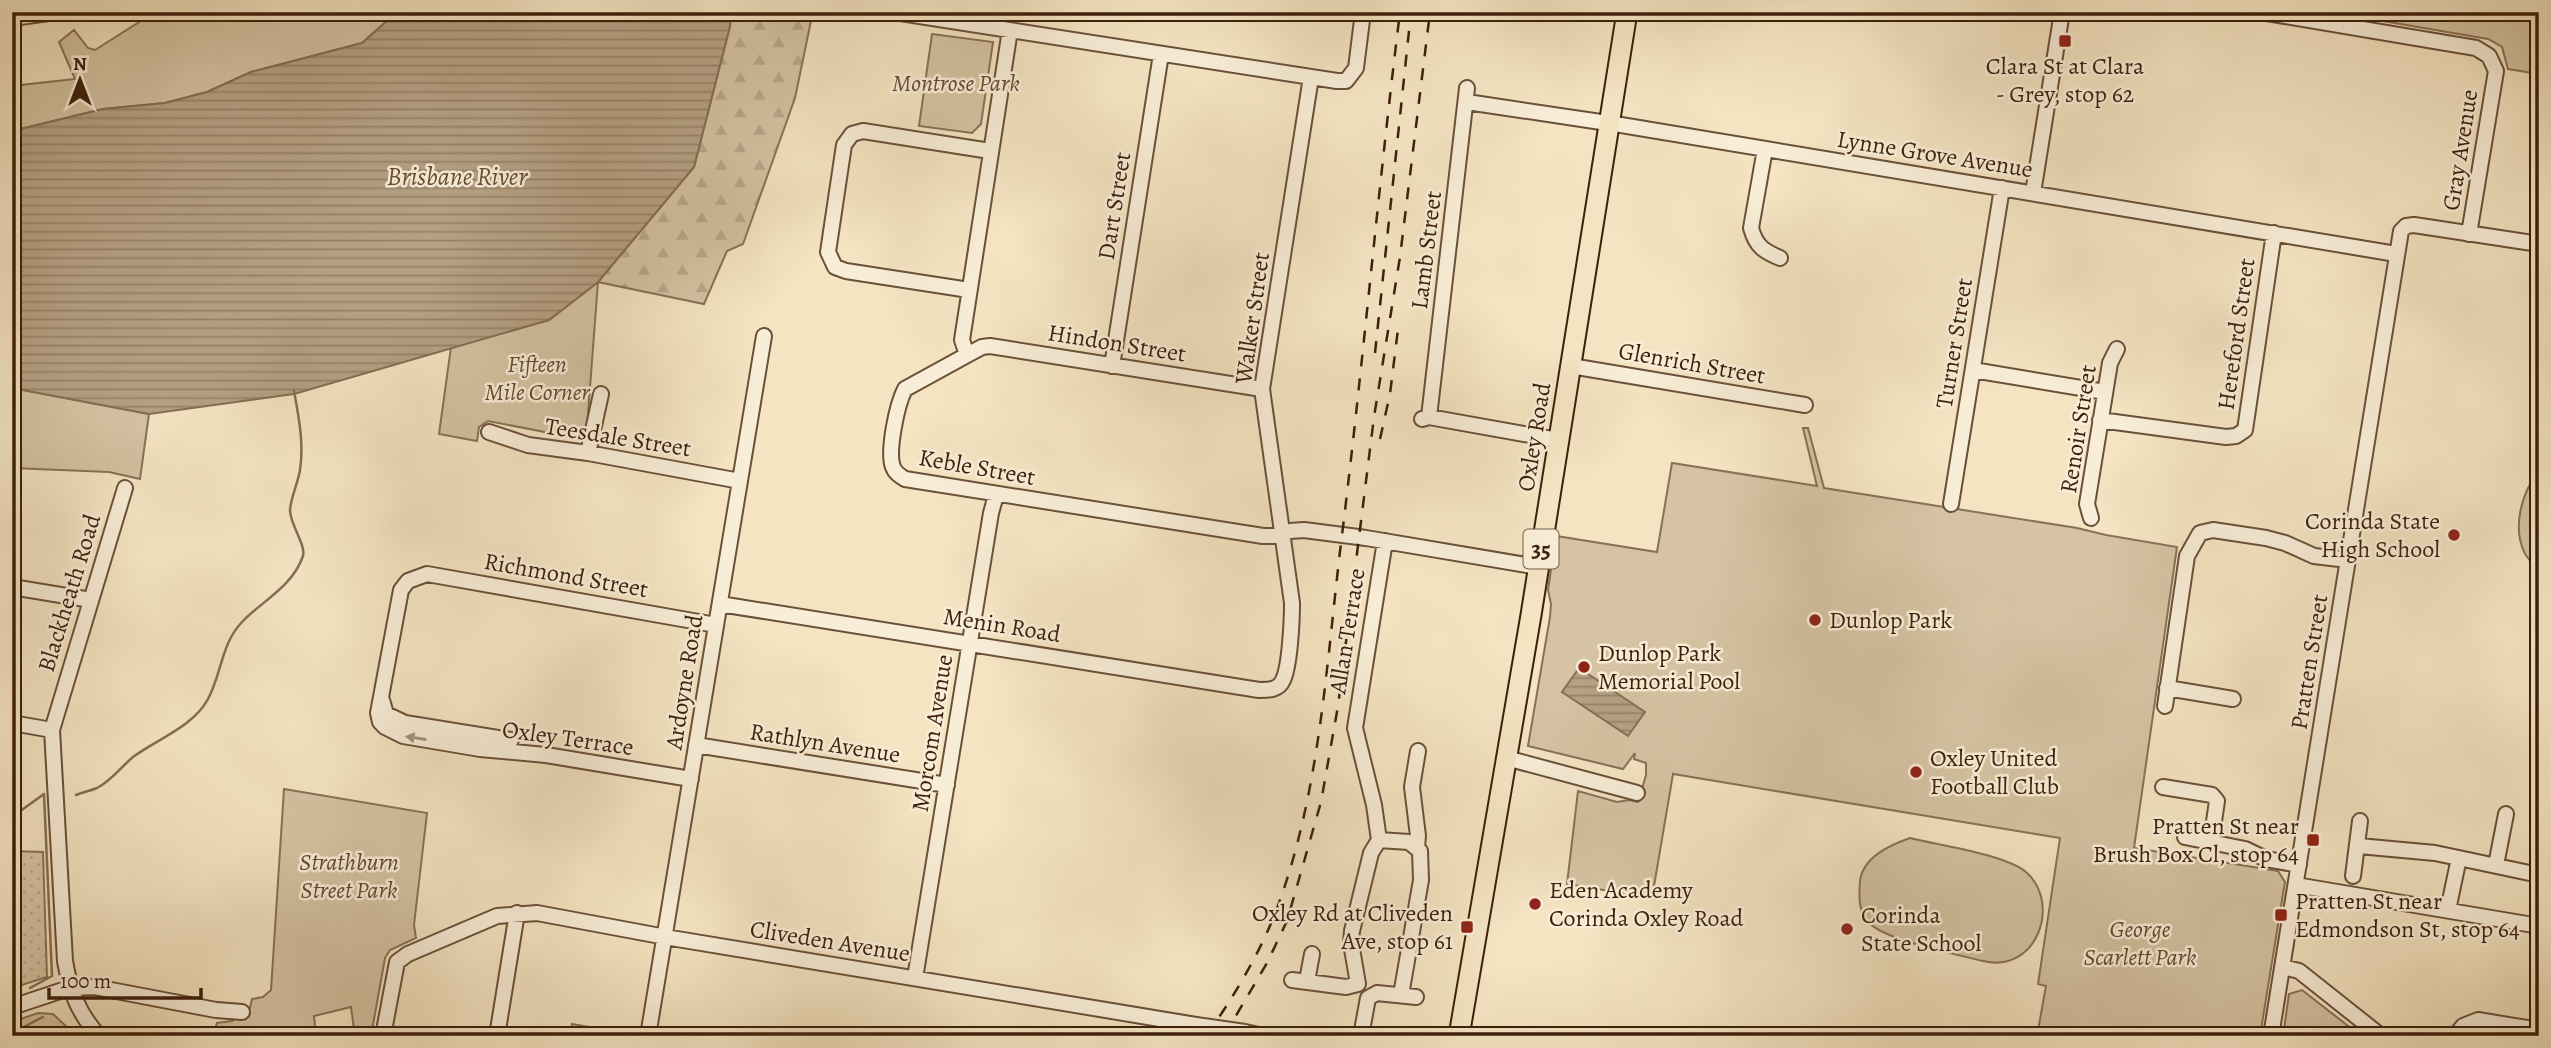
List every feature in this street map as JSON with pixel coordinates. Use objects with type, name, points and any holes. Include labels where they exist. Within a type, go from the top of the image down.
[{"type":"main road","name":"Oxley Road","points":[[1459,1036],[1627,12]]},
{"type":"street","points":[[894,12],[952,17],[1010,30],[1346,81],[1356,68],[1363,12]]},
{"type":"street","points":[[2033,193],[2062,12]]},
{"type":"street","name":"Gray Avenue","points":[[2261,12],[2476,48],[2489,56],[2496,71],[2469,234]]},
{"type":"street","points":[[12,18],[49,13]]},
{"type":"street","points":[[967,355],[962,340],[1010,30]]},
{"type":"street","name":"Dart Street","points":[[1111,366],[1161,54]]},
{"type":"street","name":"Walker Street","points":[[1277,687],[1283,680],[1292,625],[1292,603],[1262,389],[1311,77]]},
{"type":"street","name":"Lynne Grove Avenue","points":[[1467,95],[1609,123],[2396,254]]},
{"type":"street","name":"Lamb Street","points":[[1467,95],[1425,418],[1558,440]]},
{"type":"street","points":[[970,290],[846,271],[835,267],[828,252],[844,145],[852,134],[863,131],[990,151]]},
{"type":"street","points":[[1765,149],[1751,228],[1754,240],[1764,252],[1780,257]]},
{"type":"street","name":"Turner Street","points":[[1951,504],[2003,188]]},
{"type":"street","name":"Pratten Street","points":[[2271,1036],[2401,231],[2406,226],[2469,234]]},
{"type":"street","name":"Hereford Street","points":[[2100,420],[2226,437],[2236,436],[2245,430],[2274,233]]},
{"type":"street","points":[[2469,234],[2539,244]]},
{"type":"street","name":"Ardoyne Road","points":[[648,1036],[764,336]]},
{"type":"street","name":"Hindon Street","points":[[967,355],[990,346],[1262,389]]},
{"type":"street","name":"Renoir Street","points":[[2091,518],[2087,504],[2110,363],[2117,349]]},
{"type":"street","name":"Keble Street","points":[[967,355],[905,389],[897,412],[891,456],[892,467],[905,479],[1263,536],[1283,534]]},
{"type":"street","name":"Glenrich Street","points":[[1571,366],[1805,405]]},
{"type":"street","points":[[1973,370],[2105,392]]},
{"type":"street","points":[[589,453],[601,394]]},
{"type":"street","name":"Teesdale Street","points":[[489,432],[528,445],[589,453],[740,481]]},
{"type":"street","name":"Blackheath Road","points":[[99,1036],[78,1009],[69,988],[65,961],[51,730],[125,488]]},
{"type":"street","name":"Morcom Avenue","points":[[915,978],[996,495]]},
{"type":"street","name":"Allan Terrace","points":[[1283,534],[1304,530],[1538,567]]},
{"type":"street","points":[[2165,706],[2187,556],[2200,533],[2213,530],[2266,538],[2314,556],[2348,560]]},
{"type":"street","name":"Allan Terrace","points":[[1379,840],[1374,805],[1355,728],[1385,541]]},
{"type":"street","name":"Richmond Street","points":[[408,581],[427,574],[716,625]]},
{"type":"street","name":"Oxley Terrace","points":[[408,581],[401,590],[378,713],[380,722],[396,734],[481,743],[691,779]]},
{"type":"street","points":[[12,587],[91,600]]},
{"type":"street","name":"Menin Road","points":[[720,604],[1259,690],[1277,687]]},
{"type":"street","points":[[2167,688],[2233,699]]},
{"type":"street","points":[[12,723],[51,730]]},
{"type":"street","name":"Oxley Terrace","points":[[481,743],[511,740]]},
{"type":"street","name":"Rathlyn Avenue","points":[[696,745],[947,785]]},
{"type":"street","points":[[1417,847],[1412,788],[1418,751]]},
{"type":"street","points":[[1506,758],[1637,793]]},
{"type":"street","points":[[2163,788],[2212,795],[2217,801],[2211,842]]},
{"type":"street","points":[[2496,865],[2506,814]]},
{"type":"street","points":[[2353,876],[2359,846],[2360,821]]},
{"type":"street","points":[[2185,837],[2245,849],[2266,859],[2299,865]]},
{"type":"street","points":[[1361,1036],[1368,998],[1358,984],[1351,943],[1371,853],[1379,840],[1409,842],[1420,851],[1422,867],[1408,996],[1377,993],[1368,998]]},
{"type":"street","points":[[2359,846],[2416,850],[2539,876]]},
{"type":"street","points":[[2448,910],[2459,858]]},
{"type":"street","points":[[2296,885],[2539,926]]},
{"type":"street","points":[[498,1036],[517,913]]},
{"type":"street","name":"Cliveden Avenue","points":[[383,1036],[397,962],[408,954],[497,916],[517,913],[537,913],[915,978],[1167,1028],[1196,1025],[1264,1036]]},
{"type":"street","points":[[1307,981],[1312,954]]},
{"type":"street","points":[[2283,967],[2299,971],[2381,1036]]},
{"type":"street","points":[[1292,980],[1346,987],[1358,984]]},
{"type":"street","points":[[12,1007],[69,988],[95,987],[216,1010],[242,1012]]},
{"type":"street","points":[[2455,1036],[2463,1026],[2477,1020],[2539,1030]]},
{"type":"green space","points":[[155,12],[397,12],[362,43],[251,72],[207,92],[165,103],[103,109],[12,131],[12,86],[75,79],[59,42],[74,30],[88,48],[95,50]]},
{"type":"green space","points":[[731,12],[852,12],[848,21],[812,16],[795,98],[743,244],[727,251],[704,304],[598,282],[694,167],[730,26]]},
{"type":"green space","points":[[2330,12],[2539,12],[2539,74],[2508,69],[2502,47],[2488,39]]},
{"type":"green space","name":"Montrose Park","points":[[932,34],[993,42],[981,124],[972,133],[919,126]]},
{"type":"green space","name":"Fifteen Mile Corner","points":[[598,282],[586,440],[488,421],[479,427],[477,441],[439,434],[451,347],[549,320]]},
{"type":"green space","points":[[12,388],[149,414],[140,479],[109,472],[12,468]]},
{"type":"green space","name":"Dunlop Park","points":[[1803,428],[1808,428],[1824,488],[2077,528],[2177,547],[2134,848],[2278,871],[2285,882],[2260,1036],[2037,1036],[2046,986],[2038,984],[2060,838],[1673,774],[1652,898],[1567,884],[1578,791],[1617,802],[1638,802],[1646,775],[1646,763],[1634,759],[1635,753],[1623,769],[1528,746],[1550,617],[1548,590],[1556,536],[1657,552],[1672,463],[1817,486]]},
{"type":"green space","points":[[2539,471],[2539,571],[2525,554],[2519,522],[2523,500]]},
{"type":"green space","name":"Strathburn Street Park","points":[[284,789],[427,813],[414,925],[416,938],[390,950],[385,958],[371,1036],[355,1036],[351,1007],[314,1016],[316,1036],[213,1036],[217,1023],[232,1021],[250,1008],[252,999],[263,997],[271,990]]},
{"type":"green space","points":[[1910,838],[1989,856],[2027,873],[2037,886],[2042,902],[2038,934],[2030,947],[2017,957],[2002,962],[1983,961],[1905,941],[1877,929],[1868,922],[1860,903],[1860,881],[1866,865],[1879,853]]},
{"type":"green space","points":[[12,851],[43,852],[47,977],[12,988]]},
{"type":"green space","points":[[2302,990],[2361,1036],[2283,1036],[2289,994]]},
{"type":"green space","points":[[38,1013],[53,1014],[69,1029],[63,1036],[12,1036],[12,1022]]},
{"type":"green space","points":[[572,1024],[631,1034],[631,1036],[570,1036]]},
{"type":"water","name":"Brisbane River","points":[[397,12],[731,12],[730,26],[694,167],[598,282],[549,320],[294,394],[149,414],[12,388],[12,131],[103,109],[165,103],[207,92],[251,72],[362,43]]},
{"type":"water","points":[[1579,668],[1645,712],[1628,736],[1562,692]]},
{"type":"waterway","points":[[76,795],[102,785],[142,750],[174,732],[201,709],[208,699],[235,631],[250,614],[285,585],[298,567],[303,552],[290,511],[300,470],[301,450],[294,391]]},
{"type":"waterway","points":[[12,817],[44,794],[52,976],[30,988]]},
{"type":"waterway","points":[[12,1033],[43,1017]]},
{"type":"railway","points":[[1206,1036],[1245,976],[1276,911],[1291,867],[1312,776],[1325,683],[1400,12]]},
{"type":"railway","points":[[1375,353],[1411,12]]},
{"type":"railway","points":[[1224,1036],[1267,963],[1287,921],[1321,802],[1338,706],[1374,417],[1400,257],[1430,12]]},
{"type":"railway","points":[[1380,439],[1390,394],[1398,329]]},
{"type":"place","name":"Clara St at Clara - Grey, stop 62","points":[[2065,41]]},
{"type":"place","name":"Corinda State High School","points":[[2454,535]]},
{"type":"place","name":"Dunlop Park","points":[[1815,620]]},
{"type":"place","name":"Dunlop Park Memorial Pool","points":[[1584,667]]},
{"type":"place","name":"Oxley United Football Club","points":[[1916,772]]},
{"type":"place","name":"Pratten St near Brush Box Cl, stop 64","points":[[2313,840]]},
{"type":"place","name":"Eden Academy Corinda Oxley Road","points":[[1535,904]]},
{"type":"place","name":"Pratten St near Edmondson St, stop 64","points":[[2281,915]]},
{"type":"place","name":"Oxley Rd at Cliveden Ave, stop 61","points":[[1467,927]]},
{"type":"place","name":"Corinda State School","points":[[1847,929]]},
{"type":"park label","name":"George Scarlett Park","points":[[2140,943]]}]
